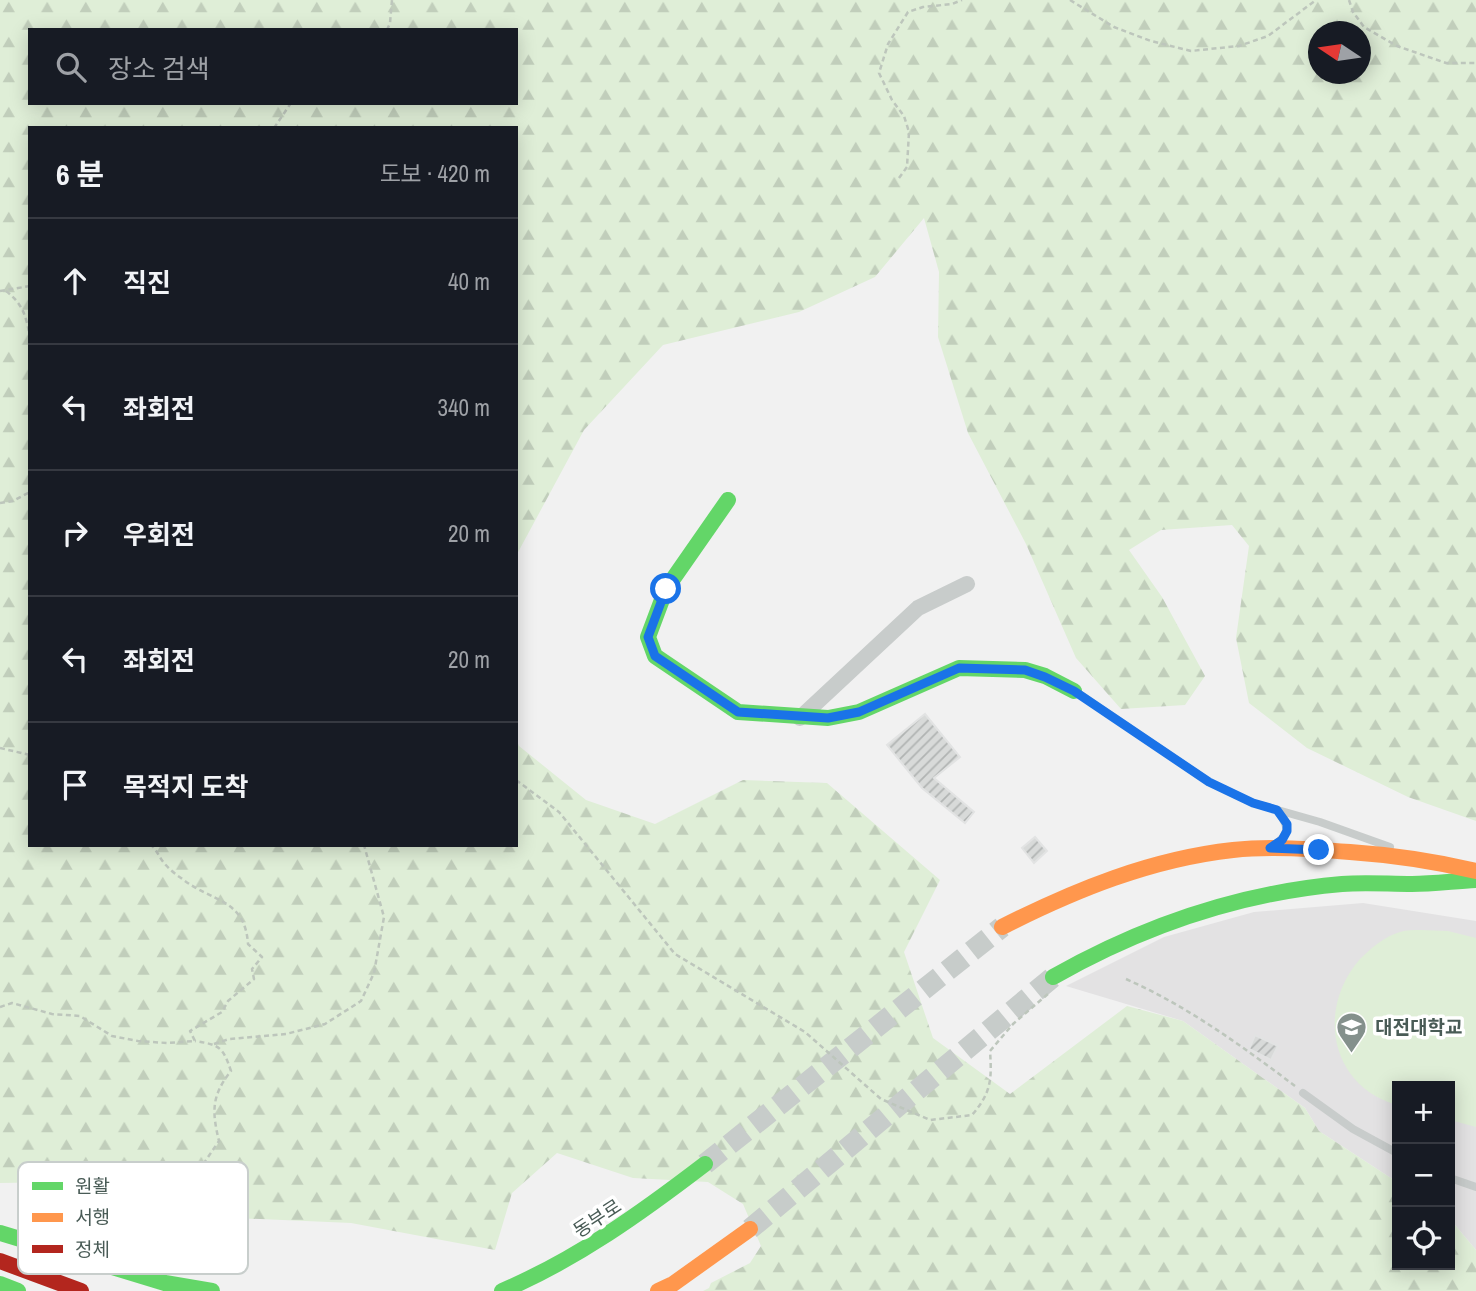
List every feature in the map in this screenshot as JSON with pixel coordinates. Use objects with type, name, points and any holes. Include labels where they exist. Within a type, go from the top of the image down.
[{"type":"main road","points":[[728,500],[666,589],[648,637],[655,656],[738,712],[800,718],[828,718],[859,712],[959,668],[1025,670],[1074,691]]},
{"type":"main road","points":[[1002,927],[1042,906],[1099,883],[1158,863],[1220,851],[1270,848],[1372,854],[1443,862],[1476,870]]},
{"type":"main road","points":[[1052,985],[1090,955],[1158,924],[1254,896],[1343,884],[1416,884],[1476,880]]},
{"type":"main road","name":"동부로","points":[[502,1291],[584,1252],[636,1217],[705,1164]]},
{"type":"main road","points":[[658,1291],[750,1229]]},
{"type":"main road","points":[[0,1233],[18,1239]]},
{"type":"main road","points":[[0,1261],[18,1268]]},
{"type":"main road","points":[[35,1274],[81,1291]]},
{"type":"main road","points":[[128,1274],[169,1287],[212,1291]]},
{"type":"main road","points":[[0,1284],[18,1291]]},
{"type":"street","points":[[800,718],[919,608],[967,584]]},
{"type":"lane","points":[[1074,691],[1209,782],[1253,803],[1443,862]]},
{"type":"lane","points":[[1270,848],[1282,840],[1287,831],[1287,824],[1277,810]]},
{"type":"lane","points":[[1303,1093],[1353,1129],[1392,1150]]},
{"type":"lane","points":[[1455,1180],[1476,1187]]},
{"type":"path","points":[[388,28],[391,0]]},
{"type":"path","points":[[899,178],[907,167],[909,132],[904,116],[892,100],[879,73],[888,44],[908,12],[962,0]]},
{"type":"path","points":[[1070,0],[1114,27],[1151,41],[1191,51],[1238,47],[1269,36],[1316,0]]},
{"type":"path","points":[[1349,0],[1353,12],[1364,27],[1397,46],[1446,63],[1476,62]]},
{"type":"path","points":[[275,126],[289,105]]},
{"type":"path","points":[[0,291],[28,286]]},
{"type":"path","points":[[6,291],[17,300],[26,314],[28,326]]},
{"type":"path","points":[[0,503],[13,501],[28,493]]},
{"type":"path","points":[[0,748],[28,755]]},
{"type":"path","points":[[518,781],[559,812],[675,954],[805,1032],[881,1100],[930,1119],[972,1115],[986,1098],[991,1071],[990,1051],[1052,985]]},
{"type":"path","points":[[152,847],[165,864],[183,880],[230,905],[243,918],[248,944],[262,957],[252,969],[254,979],[228,1002],[222,1012],[190,1031],[195,1041]]},
{"type":"path","points":[[0,1007],[12,1003],[52,1014],[80,1016],[112,1036],[167,1044],[195,1041],[214,1044],[229,1039],[286,1034],[325,1024],[360,1001],[374,973],[384,917],[365,847]]},
{"type":"path","points":[[1126,979],[1157,993],[1194,1015],[1261,1060],[1303,1093]]},
{"type":"path","points":[[205,1162],[219,1141],[213,1104],[223,1080],[231,1071],[224,1052],[214,1044]]},
{"type":"shaded area","name":"대전대학교","points":[[1363,903],[1476,921],[1476,1250],[1455,1225],[1455,1081],[1392,1081],[1392,1179],[1319,1131],[1305,1108],[1183,1021],[1066,986],[1164,937],[1254,912]]},
{"type":"green space","points":[[0,0],[1476,0],[1476,821],[1408,797],[1307,748],[1249,703],[1236,638],[1249,546],[1232,525],[1161,530],[1129,550],[1162,597],[1205,676],[1185,705],[1121,709],[1076,658],[1026,544],[968,433],[938,337],[939,272],[924,218],[875,277],[799,312],[663,345],[584,430],[518,552],[518,126],[28,126],[28,847],[518,847],[518,744],[586,800],[655,824],[743,780],[827,783],[940,880],[904,952],[933,1038],[1010,1094],[1127,1006],[1183,1021],[1305,1108],[1319,1131],[1392,1179],[1392,1270],[1455,1270],[1455,1225],[1476,1250],[1476,1291],[703,1291],[709,1288],[711,1283],[750,1263],[761,1246],[743,1204],[708,1182],[633,1178],[557,1153],[512,1193],[495,1250],[351,1223],[248,1219],[248,1162],[18,1162],[18,1183],[0,1183]]},
{"type":"green space","points":[[1402,931],[1448,931],[1476,938],[1476,1127],[1455,1121],[1455,1081],[1392,1081],[1392,1103],[1374,1095],[1357,1081],[1344,1064],[1337,1044],[1335,1022],[1338,1000],[1346,979],[1360,959],[1373,947]]},
{"type":"building","points":[[925,714],[960,757],[934,778],[974,812],[965,823],[922,788],[887,745]]},
{"type":"building","points":[[1035,837],[1047,851],[1034,863],[1022,848]]},
{"type":"building","points":[[1255,1035],[1278,1046],[1271,1060],[1249,1049]]},
{"type":"tunnel","points":[[705,1164],[1002,927]]},
{"type":"tunnel","points":[[750,1229],[1053,977]]},
{"type":"traffic: fast","points":[[728,500],[666,589],[648,637],[655,656],[738,712],[828,718],[859,712],[959,668],[1025,670],[1045,676],[1074,691]]},
{"type":"traffic: fast","points":[[1053,977],[1122,942],[1157,928],[1192,915],[1266,895],[1342,884],[1420,884],[1476,880]]},
{"type":"traffic: fast","points":[[502,1291],[556,1265],[608,1234],[705,1164]]},
{"type":"traffic: fast","points":[[0,1233],[18,1238]]},
{"type":"traffic: fast","points":[[135,1274],[165,1283],[212,1291]]},
{"type":"traffic: fast","points":[[0,1284],[18,1291]]},
{"type":"traffic: slow","points":[[1002,927],[1114,878],[1173,861],[1233,850],[1292,848],[1366,853],[1429,861],[1476,871]]},
{"type":"traffic: slow","points":[[658,1291],[673,1284],[750,1229]]},
{"type":"traffic: jam","points":[[0,1261],[18,1268]]},
{"type":"traffic: jam","points":[[35,1274],[81,1291]]},
{"type":"place","name":"대전대학교","points":[[1352,1054]]},
{"type":"route","points":[[666,589],[648,637],[655,656],[738,712],[828,718],[859,712],[959,668],[1025,670],[1074,691],[1209,782],[1253,803],[1277,810],[1287,824],[1287,831],[1282,840],[1270,848],[1319,850]]}]
